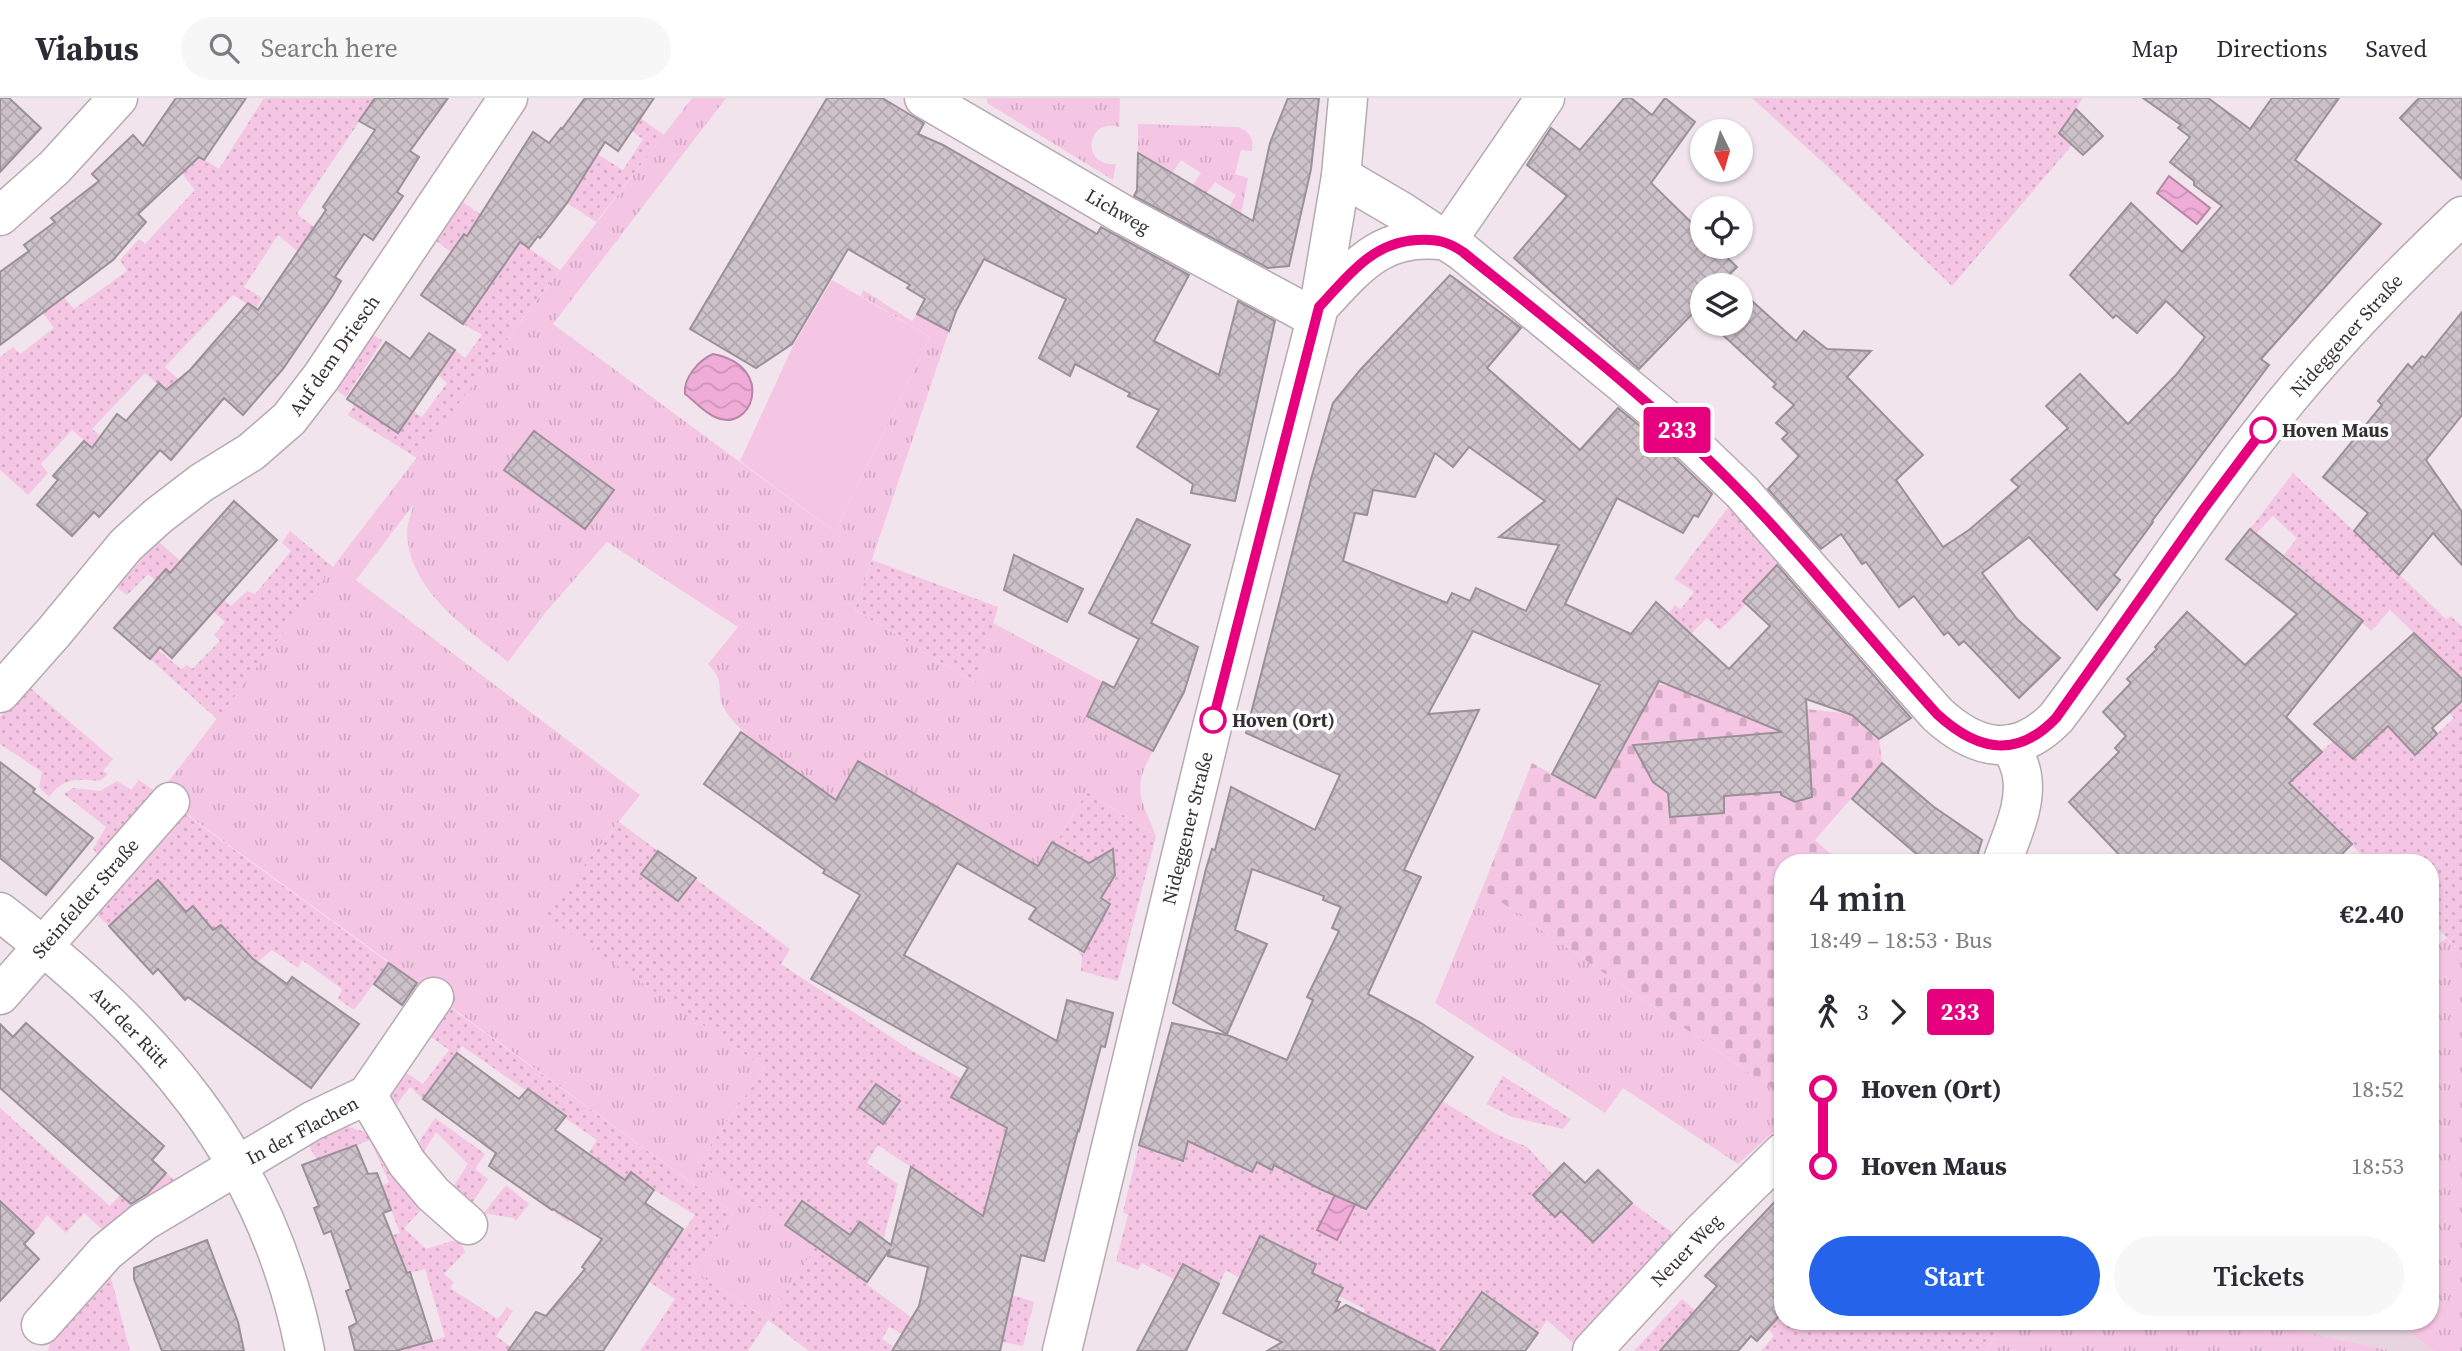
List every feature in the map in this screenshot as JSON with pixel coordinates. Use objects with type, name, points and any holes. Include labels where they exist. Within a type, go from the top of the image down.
[{"type":"street","points":[[0,216],[55,167],[118,98]]},
{"type":"street","name":"Auf dem Driesch","points":[[0,693],[126,545],[158,516],[201,483],[251,452],[289,419],[321,376],[508,98]]},
{"type":"street","name":"Lichweg","points":[[924,98],[1124,215],[1317,313]]},
{"type":"street","points":[[1340,176],[1348,98]]},
{"type":"street","points":[[1447,241],[1545,98]]},
{"type":"street","name":"Nideggener Straße","points":[[1062,1351],[1210,731],[1317,313],[1340,176],[1463,252],[1667,420],[1769,522],[1922,698],[1948,724],[1969,739],[1984,744],[2011,744],[2036,735],[2056,718],[2203,510],[2262,432],[2375,301],[2462,216]]},
{"type":"street","name":"Nideggener Straße","points":[[1317,313],[1362,262],[1385,247],[1407,241],[1447,241]]},
{"type":"street","points":[[2005,854],[2019,814],[2022,796],[2022,774],[2011,744]]},
{"type":"street","name":"Steinfelder Straße","points":[[0,995],[170,802]]},
{"type":"street","name":"Auf der Rütt","points":[[0,912],[84,980],[154,1049],[190,1093],[237,1164],[276,1246],[294,1300],[305,1351]]},
{"type":"street","name":"In der Flachen","points":[[237,1164],[312,1121],[367,1096],[434,997]]},
{"type":"street","name":"In der Flachen","points":[[367,1096],[407,1163],[433,1194],[468,1225]]},
{"type":"street","name":"Neuer Weg","points":[[1591,1351],[1702,1232],[1774,1161]]},
{"type":"street","points":[[41,1325],[121,1239],[143,1222],[237,1164]]},
{"type":"shaded area","points":[[2298,1330],[2408,1330],[2433,1351],[2390,1351]]},
{"type":"green space","points":[[264,98],[375,98],[297,214],[318,230],[302,255],[278,235],[244,287],[262,298],[256,309],[233,295],[165,367],[215,412],[203,423],[145,373],[92,429],[136,467],[126,477],[72,430],[41,464],[48,473],[28,495],[0,470],[0,357],[13,347],[20,354],[54,328],[16,277],[63,296],[74,309],[127,271],[120,260],[139,239],[145,244],[195,190],[160,146],[170,137],[219,169]]},
{"type":"green space","points":[[692,98],[726,98],[553,324],[835,532],[930,337],[861,296],[863,290],[912,321],[917,314],[949,331],[855,610],[976,683],[993,623],[1103,682],[1087,715],[1153,751],[1140,785],[1143,802],[1156,836],[1087,792],[1055,845],[1038,867],[858,762],[837,799],[775,758],[731,719],[722,702],[717,677],[708,664],[738,627],[607,542],[545,613],[508,662],[442,606],[417,572],[407,531],[413,505],[356,580],[640,795],[545,915],[765,1068],[698,1163],[815,1248],[768,1319],[694,1272],[733,1213],[159,794]]},
{"type":"green space","points":[[987,98],[1120,98],[1119,127],[1108,126],[1100,129],[1094,135],[1092,143],[1092,151],[1097,158],[1104,163],[1116,164],[1113,180],[987,103]]},
{"type":"green space","points":[[1752,98],[2083,98],[2059,133],[2072,145],[1952,286]]},
{"type":"green space","points":[[639,117],[664,135],[596,222],[567,203],[591,166],[587,163],[594,152],[623,170],[643,139],[630,130]]},
{"type":"green space","points":[[1138,124],[1238,127],[1246,131],[1252,139],[1252,151],[1241,150],[1235,174],[1248,178],[1241,214],[1229,207],[1236,195],[1215,182],[1206,194],[1192,186],[1201,173],[1181,160],[1172,173],[1138,153]]},
{"type":"green space","points":[[463,202],[560,270],[417,458],[348,415],[355,404],[398,433],[413,411],[422,417],[447,383],[438,375],[455,350],[465,358],[482,335],[463,324],[505,263],[464,234],[451,252],[435,240]]},
{"type":"green space","points":[[832,280],[930,337],[835,532],[740,461],[794,344]]},
{"type":"green space","points":[[371,334],[382,340],[381,343],[346,397],[334,388]]},
{"type":"green space","points":[[2293,473],[2446,619],[2451,616],[2462,627],[2462,700],[2461,678],[2390,610],[2371,631],[2284,555],[2297,538],[2273,516],[2256,534],[2250,529]]},
{"type":"green space","points":[[1730,505],[1779,563],[1744,600],[1747,603],[1720,630],[1707,618],[1691,634],[1668,615],[1675,605],[1681,609],[1694,592],[1674,579]]},
{"type":"green space","points":[[290,531],[333,567],[217,719],[150,659],[158,650],[181,669],[187,665],[192,669],[220,641],[214,635],[225,622],[167,570],[156,581],[148,574],[127,595],[116,587],[158,541],[231,606],[247,591],[255,594],[291,551],[282,543]]},
{"type":"green space","points":[[872,560],[998,607],[976,683],[855,610]]},
{"type":"green space","points":[[1657,684],[1851,714],[1879,739],[1882,763],[1815,840],[1831,854],[1774,854],[1774,1090],[1482,889],[1532,763],[1595,798]]},
{"type":"green space","points":[[28,686],[113,759],[103,771],[108,774],[100,781],[72,781],[60,786],[49,797],[39,787],[42,772],[0,744],[0,717]]},
{"type":"green space","points":[[2257,691],[2322,751],[2333,741],[2353,759],[2388,727],[2415,754],[2454,718],[2449,713],[2462,701],[2462,953],[2439,930],[2439,854],[2361,854],[2198,693]]},
{"type":"green space","points":[[139,780],[159,794],[100,857],[93,849],[106,827],[64,794],[73,788],[100,791],[117,781],[131,790]]},
{"type":"green space","points":[[1087,792],[1156,836],[1118,981],[1081,971],[1082,956],[1074,946],[1084,951],[1111,905],[1101,898],[1113,878],[1101,857],[1091,864],[1055,845]]},
{"type":"green space","points":[[180,810],[389,963],[354,1010],[338,999],[342,989],[302,960],[298,968],[272,950],[234,982],[238,943],[221,925],[213,930],[193,907],[186,912],[158,880],[109,926],[94,912]]},
{"type":"green space","points":[[619,822],[790,949],[781,964],[909,1049],[1028,1116],[980,1227],[942,1213],[947,1192],[878,1145],[867,1163],[898,1184],[875,1271],[865,1283],[912,1318],[902,1334],[889,1327],[882,1339],[893,1346],[890,1351],[809,1351],[768,1320],[748,1351],[640,1351],[675,1299],[648,1281],[695,1215],[654,1190],[631,1172],[600,1216],[581,1202],[568,1222],[552,1210],[597,1140],[462,1046],[423,1099],[410,1087],[394,1108],[391,1092],[402,1070],[423,1084],[449,1050],[427,1034],[448,1006],[733,1213],[694,1272],[768,1319],[815,1248],[698,1163],[765,1068],[544,915]]},
{"type":"green space","points":[[1482,889],[1774,1090],[1774,1131],[1738,1164],[1623,1088],[1605,1113],[1435,1003]]},
{"type":"green space","points":[[2446,938],[2462,953],[2462,1351],[2433,1351],[2408,1330],[2439,1330],[2439,944]]},
{"type":"green space","points":[[1503,1076],[1571,1119],[1563,1129],[1512,1117],[1486,1104]]},
{"type":"green space","points":[[1439,1099],[1496,1134],[1527,1147],[1553,1175],[1533,1196],[1555,1217],[1561,1211],[1593,1242],[1632,1203],[1673,1233],[1575,1345],[1547,1320],[1538,1333],[1482,1293],[1446,1338],[1463,1351],[1417,1351],[1351,1339],[1365,1309],[1339,1296],[1343,1288],[1296,1306],[1316,1264],[1261,1236],[1240,1278],[1226,1270],[1219,1284],[1183,1265],[1175,1280],[1142,1263],[1138,1270],[1116,1261],[1128,1215],[1123,1212],[1139,1145],[1171,1157],[1177,1137],[1207,1147],[1206,1150],[1252,1172],[1257,1162],[1271,1170],[1274,1165],[1319,1189],[1322,1184],[1375,1195],[1418,1136]]},
{"type":"green space","points":[[0,1108],[110,1206],[121,1194],[135,1208],[166,1173],[179,1184],[105,1232],[84,1213],[66,1233],[47,1215],[34,1233],[0,1203]]},
{"type":"green space","points":[[435,1118],[485,1154],[475,1169],[488,1179],[470,1206],[451,1190],[468,1164],[436,1132],[422,1155],[417,1145]]},
{"type":"green space","points":[[349,1127],[365,1132],[384,1154],[422,1209],[404,1228],[426,1249],[459,1239],[465,1252],[444,1274],[454,1282],[450,1288],[498,1319],[507,1307],[513,1311],[496,1336],[511,1347],[508,1351],[395,1351],[445,1337],[425,1269],[368,1283],[392,1235],[400,1233],[382,1186],[389,1182],[370,1140],[317,1160],[308,1144],[331,1129]]},
{"type":"green space","points":[[506,1185],[529,1204],[516,1221],[513,1218],[484,1213]]},
{"type":"green space","points":[[109,1270],[130,1351],[48,1351],[52,1336]]},
{"type":"green space","points":[[1012,1295],[1034,1302],[1023,1346],[1002,1342]]},
{"type":"green space","points":[[1682,1299],[1695,1310],[1660,1351],[1634,1351]]},
{"type":"green space","points":[[1774,1323],[1774,1330],[1999,1330],[1986,1351],[1761,1351],[1774,1336],[1768,1329]]},
{"type":"green space","points":[[1999,1330],[2298,1330],[2390,1351],[1986,1351]]},
{"type":"water","points":[[2169,176],[2210,208],[2197,224],[2157,193]]},
{"type":"water","points":[[713,354],[733,361],[746,372],[752,384],[752,397],[739,417],[728,420],[715,417],[685,394],[693,370]]},
{"type":"water","points":[[1337,1191],[1357,1201],[1337,1240],[1317,1230]]},
{"type":"building","points":[[0,98],[9,98],[41,128],[0,172]]},
{"type":"building","points":[[176,98],[246,98],[204,160],[199,157],[138,214],[146,222],[113,260],[0,345],[0,272],[29,251],[24,245],[55,222],[51,218],[99,181],[92,174],[133,135],[143,146]]},
{"type":"building","points":[[375,98],[448,98],[410,151],[419,157],[397,192],[403,196],[373,240],[364,234],[335,277],[341,281],[333,295],[283,369],[243,415],[224,398],[171,460],[160,450],[99,517],[94,512],[72,536],[37,505],[58,480],[53,476],[84,441],[92,448],[117,414],[126,421],[159,383],[166,390],[190,370],[248,303],[258,310],[326,210],[323,207],[375,130],[359,121]]},
{"type":"building","points":[[585,98],[654,98],[618,151],[605,142],[567,203],[540,238],[538,236],[529,248],[520,242],[463,324],[421,295],[464,234],[467,236],[533,132],[549,143]]},
{"type":"building","points":[[827,98],[882,98],[924,123],[918,134],[943,145],[1097,234],[1101,227],[1189,275],[1154,341],[1219,375],[1238,301],[1275,321],[1235,501],[1191,493],[1193,484],[1137,447],[1159,410],[1128,396],[1130,393],[1075,364],[1070,376],[1039,358],[1066,299],[984,259],[956,311],[949,331],[917,314],[925,299],[907,288],[910,285],[848,249],[792,344],[756,368],[690,329]]},
{"type":"building","points":[[1288,98],[1319,98],[1311,169],[1289,266],[1268,268],[1134,196],[1137,190],[1138,153],[1253,221],[1270,143]]},
{"type":"building","points":[[1624,98],[1631,98],[1652,115],[1665,98],[1691,119],[1690,129],[1651,183],[1690,221],[1690,259],[1729,259],[1737,267],[1731,273],[1690,273],[1690,316],[1639,369],[1514,258],[1567,196],[1527,165],[1551,128],[1580,150]]},
{"type":"building","points":[[2143,98],[2208,98],[2250,129],[2272,98],[2339,98],[2295,160],[2381,224],[2261,359],[2269,365],[2114,575],[2120,580],[2097,610],[2029,537],[1982,573],[2017,619],[2060,658],[2019,698],[1964,641],[1959,645],[1948,632],[1944,635],[1914,596],[1899,607],[1866,562],[1862,564],[1841,534],[1821,549],[1768,489],[1799,456],[1782,439],[1788,433],[1776,423],[1794,405],[1773,387],[1776,384],[1724,336],[1753,336],[1753,302],[1796,341],[1804,331],[1827,349],[1871,351],[1847,377],[1923,455],[1896,480],[1943,547],[1969,530],[2019,487],[2011,480],[2068,428],[2046,406],[2080,374],[2128,424],[2176,375],[2205,337],[2166,301],[2137,333],[2116,315],[2113,318],[2070,275],[2131,203],[2182,252],[2222,206],[2170,162],[2190,137],[2178,128],[2181,125]]},
{"type":"building","points":[[2419,98],[2462,98],[2462,179],[2400,118]]},
{"type":"building","points":[[2076,109],[2103,136],[2083,155],[2059,133]]},
{"type":"building","points":[[1450,275],[1521,328],[1487,368],[1580,450],[1618,408],[1652,436],[1712,494],[1698,517],[1694,515],[1683,533],[1617,498],[1565,604],[1631,634],[1656,602],[1729,669],[1770,626],[1743,601],[1777,565],[1911,718],[1879,739],[1852,715],[1806,699],[1812,797],[1795,802],[1781,795],[1781,792],[1724,796],[1724,813],[1670,817],[1668,793],[1653,782],[1633,745],[1782,732],[1659,681],[1595,798],[1552,774],[1600,685],[1473,631],[1428,714],[1479,710],[1404,870],[1421,877],[1368,994],[1421,1023],[1473,1057],[1366,1209],[1274,1165],[1272,1170],[1257,1162],[1252,1172],[1188,1141],[1183,1161],[1139,1145],[1172,1023],[1230,1036],[1287,1060],[1313,1000],[1307,997],[1339,931],[1332,928],[1341,907],[1323,900],[1324,896],[1252,869],[1235,930],[1267,944],[1227,1034],[1173,1003],[1206,869],[1212,849],[1215,850],[1231,787],[1315,830],[1340,775],[1246,733],[1333,403],[1361,369]],"holes":[[[1469,447],[1545,501],[1499,537],[1559,545],[1526,611],[1476,588],[1470,601],[1452,593],[1447,603],[1343,561],[1355,513],[1367,515],[1373,490],[1415,497],[1435,453],[1453,467]]]},
{"type":"building","points":[[2462,312],[2462,415],[2426,460],[2462,512],[2462,565],[2433,533],[2399,575],[2354,531],[2368,513],[2323,477],[2382,405],[2378,401],[2408,364],[2412,368],[2422,356],[2425,358]]},
{"type":"building","points":[[429,333],[455,350],[398,433],[347,399],[386,342],[410,359]]},
{"type":"building","points":[[534,431],[614,490],[585,529],[504,470]]},
{"type":"building","points":[[234,501],[277,540],[172,658],[160,647],[150,659],[114,628],[166,569],[170,573]]},
{"type":"building","points":[[1137,519],[1190,545],[1151,623],[1198,647],[1184,692],[1153,751],[1087,716],[1103,682],[1114,688],[1139,639],[1089,613]]},
{"type":"building","points":[[2250,529],[2363,621],[2286,717],[2322,752],[2289,783],[2352,844],[2342,854],[2118,854],[2069,802],[2119,752],[2115,748],[2126,736],[2103,712],[2131,683],[2127,679],[2157,649],[2155,647],[2187,612],[2245,665],[2297,614],[2226,559]]},
{"type":"building","points":[[1014,555],[1083,589],[1067,622],[1004,590]]},
{"type":"building","points":[[2414,633],[2462,679],[2462,701],[2432,728],[2437,734],[2415,755],[2388,726],[2353,759],[2314,724]]},
{"type":"building","points":[[741,732],[836,800],[858,761],[1038,866],[1052,842],[1089,863],[1113,849],[1115,875],[1101,898],[1110,904],[1084,952],[1029,919],[1036,908],[957,863],[904,955],[1057,1041],[1067,1000],[1113,1013],[1105,1047],[1101,1046],[1044,1261],[1021,1255],[1000,1351],[892,1351],[919,1306],[928,1267],[888,1256],[890,1249],[867,1282],[785,1225],[802,1201],[850,1235],[860,1222],[891,1245],[911,1167],[983,1216],[1007,1128],[951,1097],[968,1068],[811,979],[860,895],[823,873],[825,870],[704,784]]},
{"type":"building","points":[[0,762],[35,789],[33,792],[93,838],[46,895],[0,858]]},
{"type":"building","points":[[1882,763],[1934,807],[1982,840],[1978,854],[1916,854],[1852,799]]},
{"type":"building","points":[[658,851],[696,878],[678,901],[641,874]]},
{"type":"building","points":[[158,880],[186,912],[193,906],[213,930],[221,925],[253,959],[287,984],[292,977],[359,1024],[311,1088],[188,997],[185,1000],[158,969],[153,974],[109,926]]},
{"type":"building","points":[[389,963],[417,983],[402,1005],[374,984]]},
{"type":"building","points":[[26,1023],[164,1146],[152,1160],[166,1173],[147,1194],[131,1204],[0,1088],[0,1024],[13,1037]]},
{"type":"building","points":[[457,1053],[519,1099],[528,1089],[566,1116],[555,1130],[625,1180],[631,1172],[654,1190],[645,1203],[683,1229],[603,1351],[508,1351],[536,1312],[546,1316],[585,1269],[582,1267],[602,1239],[552,1210],[489,1166],[496,1153],[423,1099]]},
{"type":"building","points":[[876,1084],[900,1101],[883,1124],[859,1107]]},
{"type":"building","points":[[356,1145],[368,1174],[377,1173],[391,1210],[383,1213],[407,1273],[410,1272],[432,1341],[395,1351],[355,1351],[349,1327],[357,1323],[346,1291],[351,1289],[331,1231],[324,1234],[314,1208],[319,1206],[302,1165]]},
{"type":"building","points":[[1564,1163],[1585,1183],[1598,1170],[1632,1203],[1593,1242],[1561,1211],[1555,1217],[1533,1195]]},
{"type":"building","points":[[0,1201],[34,1233],[24,1244],[39,1259],[0,1301]]},
{"type":"building","points":[[1774,1203],[1774,1322],[1757,1341],[1751,1336],[1738,1351],[1660,1351],[1717,1286],[1705,1276]]},
{"type":"building","points":[[1260,1236],[1316,1264],[1312,1273],[1343,1288],[1336,1301],[1340,1302],[1335,1312],[1346,1305],[1436,1351],[1267,1351],[1282,1342],[1223,1313]]},
{"type":"building","points":[[207,1240],[238,1322],[244,1351],[162,1351],[134,1279],[134,1268]]},
{"type":"building","points":[[1183,1264],[1219,1284],[1186,1351],[1137,1351]]},
{"type":"building","points":[[1482,1292],[1538,1333],[1525,1351],[1440,1351]]},
{"type":"bus line","name":"233","points":[[1213,720],[1319,307],[1362,262],[1395,243],[1447,241],[1667,420],[1742,492],[1937,714],[1960,734],[1984,744],[2002,746],[2017,743],[2036,735],[2056,718],[2263,430]]},
{"type":"place","name":"Hoven Maus","points":[[2263,430]]},
{"type":"place","name":"Hoven (Ort)","points":[[1213,720]]}]
